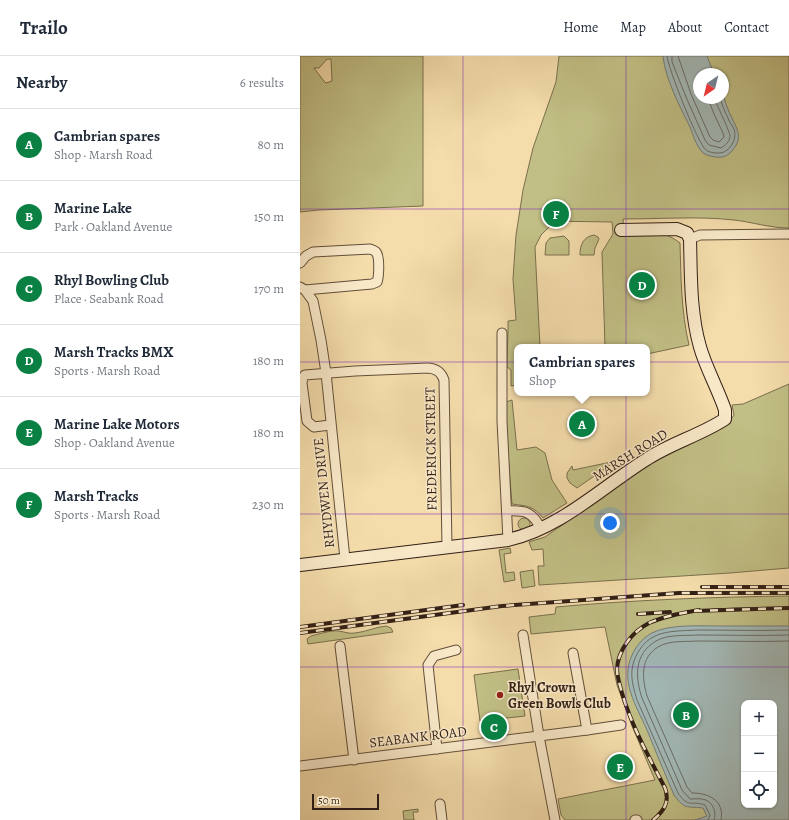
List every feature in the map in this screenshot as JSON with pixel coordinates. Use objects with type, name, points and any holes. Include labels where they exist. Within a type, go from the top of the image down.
[{"type":"street","points":[[621,230],[677,229],[687,233],[690,240],[700,235],[789,234]]},
{"type":"street","name":"MARSH ROAD","points":[[300,565],[447,546],[508,540],[524,536],[556,521],[647,458],[725,419],[726,410],[700,348],[694,324],[691,295],[690,240]]},
{"type":"street","name":"RHYDWEN DRIVE","points":[[300,263],[306,256],[313,252],[370,249],[375,250],[377,254],[379,277],[377,282],[372,284],[302,288]]},
{"type":"street","name":"RHYDWEN DRIVE","points":[[302,288],[313,301],[326,373],[330,425],[345,559]]},
{"type":"street","points":[[502,333],[502,421],[508,540]]},
{"type":"street","name":"FREDERICK STREET","points":[[326,373],[434,368],[441,374],[444,380],[447,546]]},
{"type":"street","name":"RHYDWEN DRIVE","points":[[326,373],[308,374],[303,377],[302,383],[307,421],[314,427],[330,425]]},
{"type":"street","points":[[507,512],[526,512],[533,516],[541,529]]},
{"type":"street","points":[[523,634],[539,736],[555,820]]},
{"type":"street","points":[[340,646],[354,760]]},
{"type":"street","points":[[437,749],[428,665],[434,656],[456,650]]},
{"type":"street","points":[[573,653],[587,730]]},
{"type":"street","name":"SEABANK ROAD","points":[[300,766],[621,725]]},
{"type":"street","points":[[440,804],[442,820]]},
{"type":"shaded area","points":[[300,56],[423,56],[423,206],[300,212]],"holes":[[[327,59],[331,59],[332,81],[326,83],[314,68],[319,68]]]},
{"type":"shaded area","points":[[559,56],[789,56],[789,228],[720,219],[623,219],[624,233],[646,232],[660,234],[680,243],[683,307],[689,345],[650,353],[650,344],[605,344],[602,252],[613,234],[612,222],[545,221],[550,226],[541,235],[535,247],[540,344],[514,344],[514,386],[511,386],[511,370],[507,367],[508,321],[516,320],[513,279],[516,235],[523,190],[533,148],[556,82]]},
{"type":"shaded area","points":[[594,235],[599,239],[594,255],[580,255],[583,242],[590,236]]},
{"type":"shaded area","points":[[564,236],[569,241],[569,255],[545,255],[546,243],[550,238]]},
{"type":"shaded area","points":[[789,384],[789,568],[539,585],[538,566],[544,566],[543,549],[532,550],[529,542],[545,537],[650,464],[727,425],[734,415],[732,405],[743,404]]},
{"type":"shaded area","points":[[512,400],[517,450],[536,447],[545,453],[552,480],[567,503],[543,518],[530,507],[512,504],[507,444],[506,402]]},
{"type":"shaded area","points":[[616,461],[577,488],[570,483],[567,478],[567,473],[572,466],[573,470]]},
{"type":"shaded area","points":[[524,518],[528,520],[530,524],[528,528],[524,530],[520,528],[518,524],[520,520]]},
{"type":"shaded area","points":[[510,548],[511,553],[504,554],[506,573],[514,572],[515,580],[504,582],[499,550]]},
{"type":"shaded area","points":[[533,570],[535,586],[522,588],[520,572]]},
{"type":"shaded area","points":[[789,596],[789,820],[565,820],[561,815],[558,799],[655,780],[632,726],[617,685],[605,627],[531,634],[529,617],[555,614],[556,607],[701,598]]},
{"type":"shaded area","points":[[386,626],[391,628],[393,632],[308,644],[307,639],[311,636],[329,632],[363,632]]},
{"type":"shaded area","name":"Rhyl Crown Green Bowls Club","points":[[518,669],[525,716],[480,721],[474,675]]},
{"type":"shaded area","points":[[418,809],[418,812],[413,812],[414,820],[404,820],[403,811]]},
{"type":"water","points":[[663,56],[707,56],[712,68],[693,68],[693,104],[726,104],[736,127],[738,138],[732,151],[726,156],[720,157],[706,155],[702,152],[678,102],[664,65]]},
{"type":"water","points":[[684,626],[789,626],[789,820],[695,820],[707,816],[703,808],[686,806],[674,795],[634,702],[628,683],[628,673],[629,663],[633,653],[644,639],[659,630]]},
{"type":"tram line","points":[[653,820],[663,810],[667,798],[665,788],[636,730],[622,694],[617,665],[619,656],[625,644],[631,637],[646,626],[664,618],[684,613],[728,608],[789,608]]},
{"type":"railway","points":[[702,587],[789,587]]},
{"type":"railway","points":[[300,633],[502,606],[679,593],[789,593]]},
{"type":"railway","points":[[300,627],[463,605]]},
{"type":"railway","points":[[694,611],[789,608]]},
{"type":"railway","points":[[653,820],[665,806],[667,798],[665,788],[636,730],[626,706],[618,678],[618,662],[627,642],[637,631],[649,623],[661,618],[699,610]]},
{"type":"railway","points":[[638,614],[670,612]]},
{"type":"place","name":"Marsh Tracks","points":[[556,214]]},
{"type":"place","name":"Marsh Tracks BMX","points":[[642,285]]},
{"type":"place","name":"Cambrian spares","points":[[582,424]]},
{"type":"place","name":"Rhyl Crown Green Bowls Club","points":[[500,695]]},
{"type":"place","name":"Marine Lake","points":[[686,715]]},
{"type":"place","name":"Rhyl Bowling Club","points":[[494,727]]},
{"type":"place","name":"Marine Lake Motors","points":[[620,767]]}]
